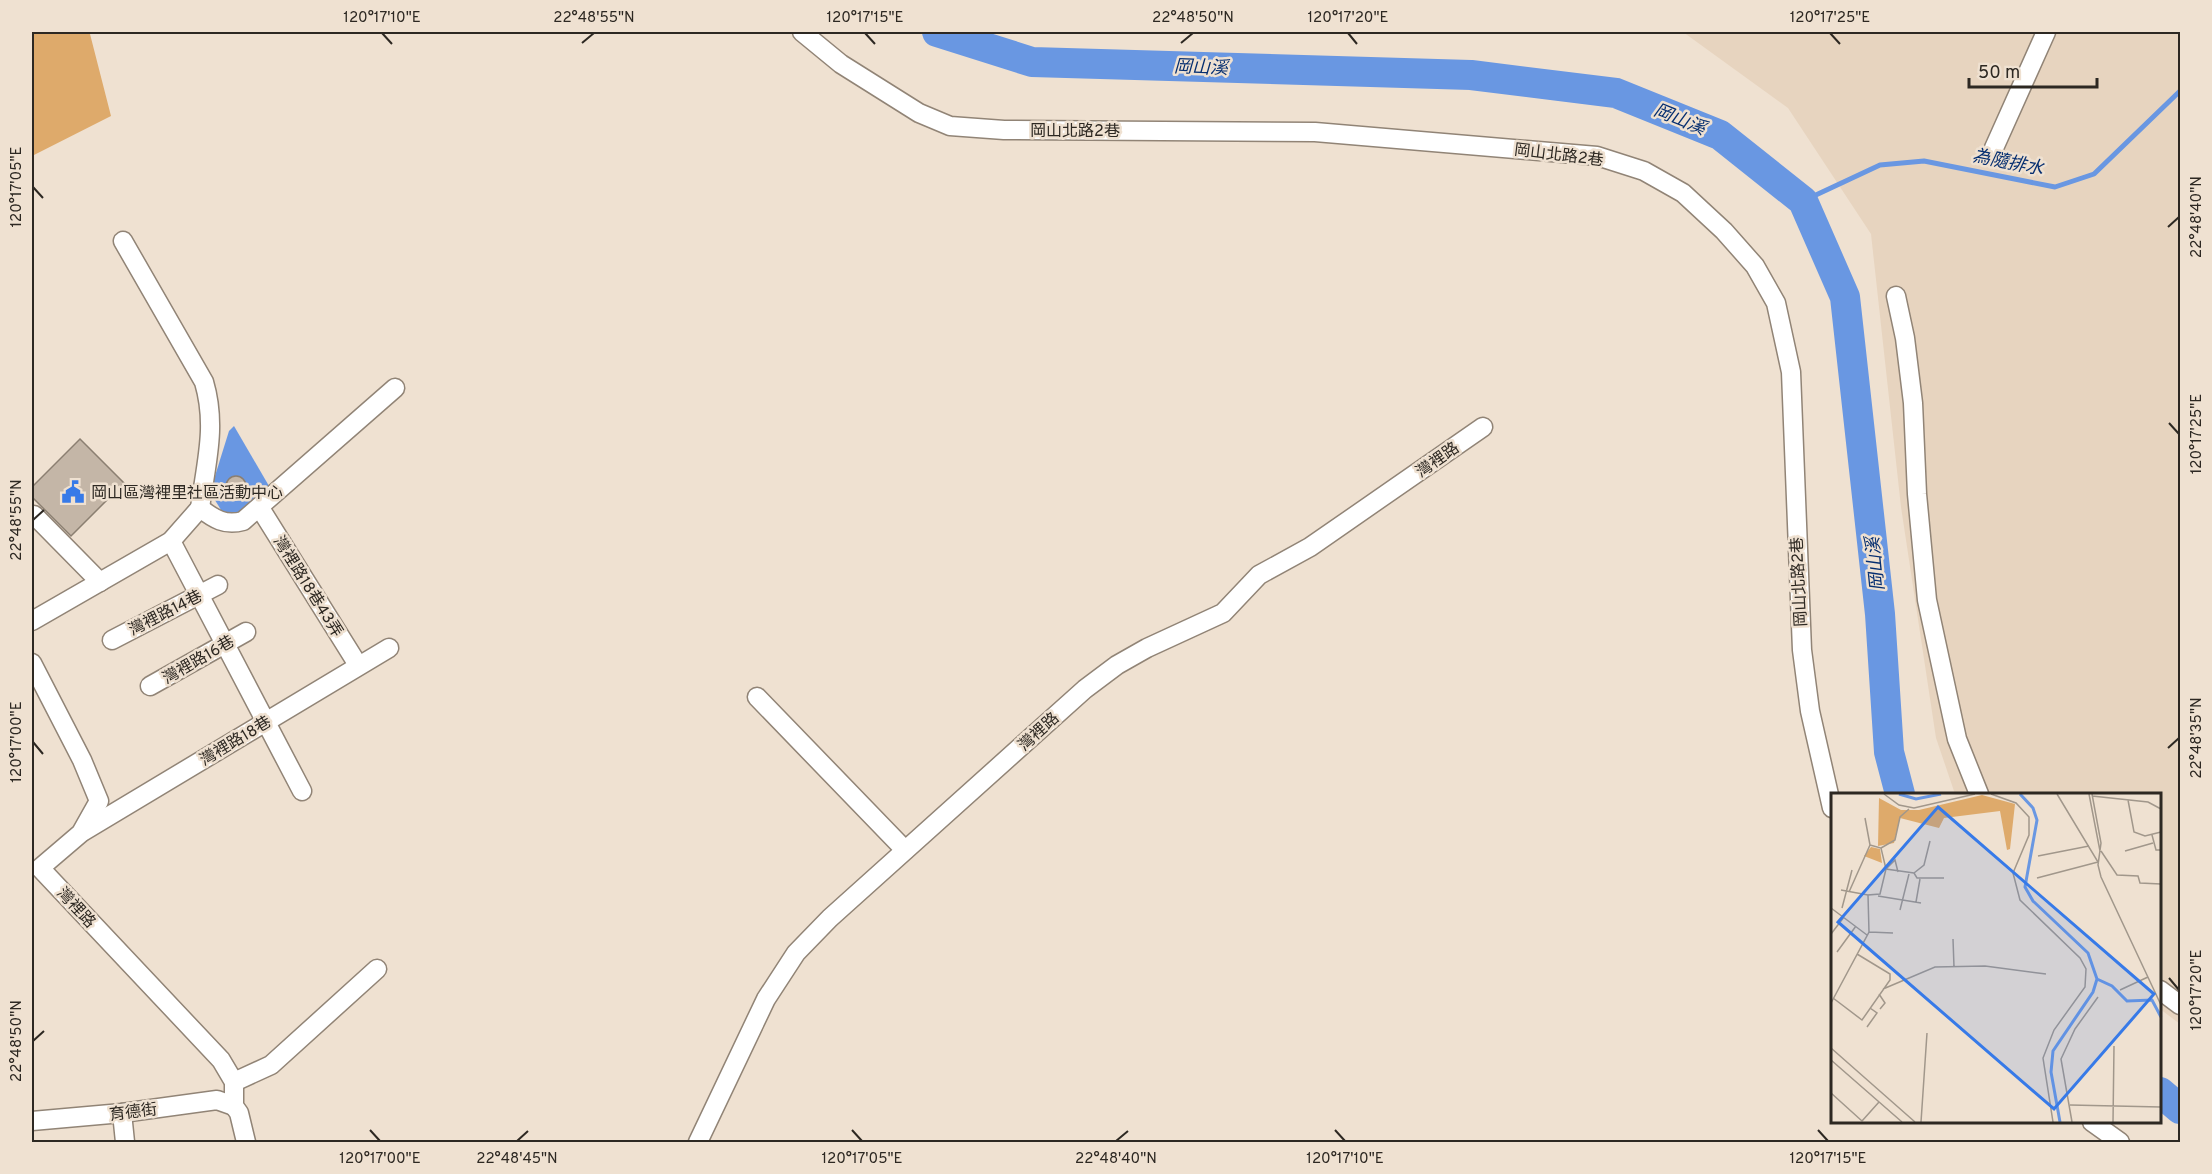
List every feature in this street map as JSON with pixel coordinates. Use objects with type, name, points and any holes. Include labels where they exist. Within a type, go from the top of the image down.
[{"type":"street","name":"岡山北路2巷","points":[[802,32],[842,64],[919,113],[950,126],[1004,130],[1314,132],[1586,154],[1644,171],[1683,194],[1724,231],[1755,266],[1776,303],[1791,372],[1802,650],[1810,711],[1831,800]]},
{"type":"street","points":[[1994,148],[2046,32]]},
{"type":"street","points":[[32,621],[171,541],[200,508],[212,424],[211,406],[204,382],[123,241]]},
{"type":"street","points":[[1896,296],[1905,338],[1913,403],[1917,494],[1927,600],[1957,739],[1978,793]]},
{"type":"street","points":[[200,508],[214,519],[232,524],[243,521],[395,388]]},
{"type":"street","name":"灣裡路","points":[[698,1143],[765,999],[796,953],[830,918],[1084,689],[1146,648],[1223,613],[1259,574],[1310,547],[1483,427]]},
{"type":"street","name":"灣裡路18巷43弄","points":[[260,508],[358,665]]},
{"type":"street","points":[[32,517],[34,515],[100,582]]},
{"type":"street","points":[[171,541],[302,791]]},
{"type":"street","name":"灣裡路14巷","points":[[112,640],[218,585]]},
{"type":"street","name":"灣裡路16巷","points":[[150,686],[246,632]]},
{"type":"street","name":"灣裡路18巷","points":[[81,832],[389,648]]},
{"type":"street","name":"灣裡路","points":[[32,663],[97,790],[99,801],[81,832],[36,870],[221,1060],[234,1082]]},
{"type":"street","points":[[757,697],[905,850]]},
{"type":"street","points":[[246,1143],[239,1113],[234,1106],[234,1082],[271,1065],[377,969]]},
{"type":"street","points":[[2161,991],[2181,1005]]},
{"type":"street","name":"育德街","points":[[32,1120],[122,1113],[217,1100],[234,1106]]},
{"type":"street","points":[[122,1113],[125,1143]]},
{"type":"street","points":[[2093,1123],[2120,1143]]},
{"type":"shaded area","points":[[32,32],[93,32],[90,34],[111,116],[32,156]]},
{"type":"shaded area","points":[[1683,32],[2180,32],[2180,1024],[2161,1010],[2161,793],[1955,793],[1936,738],[1901,507],[1871,234],[1788,108]]},
{"type":"water","points":[[234,426],[269,486],[268,495],[234,521],[226,518],[210,492],[229,431]]},
{"type":"building","name":"岡山區灣裡里社區活動中心","points":[[80,439],[124,483],[71,536],[32,497],[32,487]]},
{"type":"building","points":[[236,476],[243,479],[246,486],[243,493],[236,496],[229,493],[226,486],[229,479]]},
{"type":"waterway","name":"岡山溪","points":[[937,32],[1032,62],[1471,75],[1616,93],[1720,135],[1803,201],[1845,297],[1880,614],[1889,752],[1900,793]]},
{"type":"waterway","name":"為隨排水","points":[[1803,201],[1880,165],[1924,161],[2055,187],[2094,174],[2180,91]]},
{"type":"waterway","name":"岡山溪","points":[[2161,1093],[2180,1109]]},
{"type":"place","name":"岡山區灣裡里社區活動中心","points":[[73,492]]}]
